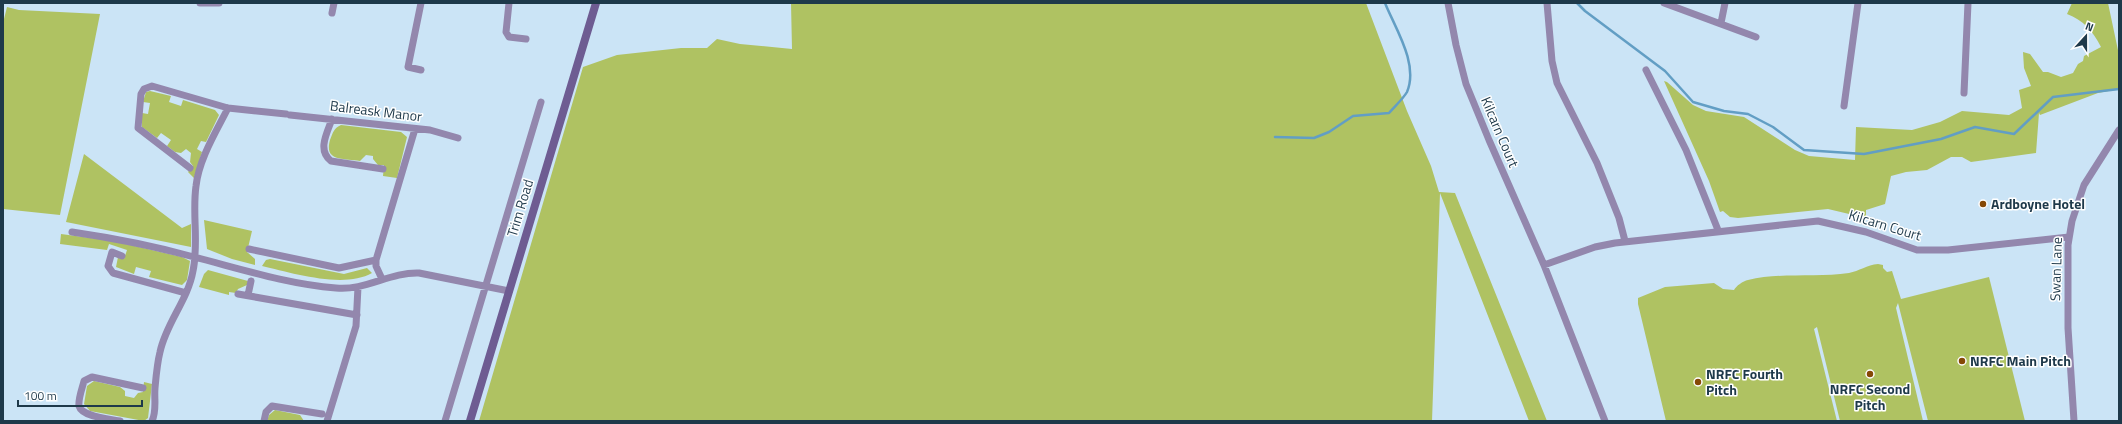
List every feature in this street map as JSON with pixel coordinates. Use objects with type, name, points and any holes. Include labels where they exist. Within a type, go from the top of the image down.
[{"type":"main road","name":"Trim Road","points":[[470,421],[596,3]]},
{"type":"street","points":[[200,3],[219,3]]},
{"type":"street","points":[[332,13],[334,3]]},
{"type":"street","points":[[421,3],[408,67],[421,70]]},
{"type":"street","points":[[509,3],[505,26],[507,34],[514,38],[526,38]]},
{"type":"street","name":"Kilcarn Court","points":[[1448,3],[1466,84],[1544,265],[1605,421]]},
{"type":"street","points":[[1547,3],[1552,61],[1557,83],[1597,163],[1619,218],[1625,241]]},
{"type":"street","points":[[1664,3],[1756,37]]},
{"type":"street","points":[[1721,23],[1725,3]]},
{"type":"street","points":[[1844,106],[1858,3]]},
{"type":"street","points":[[1964,93],[1968,3]]},
{"type":"street","points":[[1646,70],[1686,150],[1718,230]]},
{"type":"street","name":"Balreask Manor","points":[[190,168],[138,128],[140,101],[144,89],[152,86],[228,108],[430,130],[458,138]]},
{"type":"street","points":[[445,421],[541,102]]},
{"type":"street","points":[[152,421],[154,415],[155,388],[160,352],[171,321],[186,293],[193,271],[195,257],[196,186],[209,147],[228,108]]},
{"type":"street","points":[[332,119],[322,149],[330,161],[383,169]]},
{"type":"street","points":[[382,279],[376,266],[376,260],[415,129]]},
{"type":"street","name":"Swan Lane","points":[[2074,421],[2068,328],[2067,253],[2069,237],[2077,202],[2088,177],[2119,130]]},
{"type":"street","name":"Kilcarn Court","points":[[1544,265],[1595,247],[1625,241],[1688,236],[1718,230],[1734,231],[1818,221],[1866,232],[1916,250],[1948,250],[2069,237]]},
{"type":"street","points":[[72,232],[113,238],[195,257],[231,268],[285,280],[335,288],[358,287],[382,279],[408,273],[419,273],[509,291]]},
{"type":"street","points":[[249,249],[339,268],[376,260]]},
{"type":"street","points":[[122,256],[112,252],[108,266],[113,273],[186,293]]},
{"type":"street","points":[[248,295],[251,282]]},
{"type":"street","points":[[327,421],[356,326],[358,287]]},
{"type":"street","points":[[238,294],[357,314]]},
{"type":"street","points":[[120,421],[90,415],[81,410],[79,406],[84,381],[92,377],[143,388]]},
{"type":"street","points":[[264,421],[266,412],[272,406],[322,414]]},
{"type":"green space","points":[[791,3],[1366,3],[1407,111],[1431,166],[1439,192],[1455,193],[1547,421],[1529,421],[1440,193],[1432,421],[479,421],[583,67],[617,55],[681,48],[707,48],[717,39],[740,44],[792,49]]},
{"type":"green space","points":[[2072,3],[2108,3],[2119,55],[2119,89],[2098,93],[2040,115],[2039,113],[2036,153],[1971,162],[1962,157],[1951,157],[1927,170],[1906,172],[1891,176],[1885,204],[1866,210],[1866,218],[1828,209],[1738,218],[1730,217],[1723,211],[1720,212],[1709,181],[1664,81],[1693,105],[1706,111],[1744,117],[1795,150],[1809,156],[1855,160],[1856,127],[1912,130],[1940,122],[1962,111],[2009,115],[2022,108],[2019,90],[2031,86],[2024,68],[2023,52],[2030,54],[2043,72],[2048,72],[2061,77],[2073,73],[2078,64],[2083,61],[2084,56],[2101,47],[2095,36],[2083,23],[2067,14]]},
{"type":"green space","points":[[7,7],[19,10],[100,14],[60,215],[3,209],[3,23]]},
{"type":"green space","points":[[150,91],[171,96],[169,102],[181,106],[183,100],[215,110],[219,115],[206,142],[201,141],[197,149],[202,152],[194,178],[188,172],[193,166],[190,162],[191,153],[186,149],[181,153],[175,152],[167,146],[171,140],[161,133],[157,138],[142,127],[142,113],[148,114],[150,103],[143,102],[146,92]]},
{"type":"green space","points":[[341,125],[401,132],[407,137],[397,178],[383,176],[384,165],[378,165],[373,159],[373,156],[366,155],[360,161],[341,159],[332,156],[329,147],[330,140],[334,131]]},
{"type":"green space","points":[[84,154],[182,228],[191,224],[191,247],[66,222]]},
{"type":"green space","points":[[204,220],[252,231],[247,252],[255,259],[255,265],[232,259],[207,249]]},
{"type":"green space","points":[[61,234],[113,241],[182,257],[190,261],[187,280],[182,285],[149,277],[151,271],[136,267],[134,274],[116,267],[118,257],[124,259],[127,250],[109,244],[107,250],[60,244]]},
{"type":"green space","points":[[270,259],[344,274],[367,268],[372,273],[360,278],[347,280],[333,280],[303,276],[262,266],[266,260]]},
{"type":"green space","points":[[1878,264],[1883,265],[1883,268],[1887,272],[1892,271],[1901,299],[1989,277],[2025,421],[1928,421],[1898,303],[1896,308],[1923,421],[1840,421],[1817,327],[1814,329],[1837,421],[1666,421],[1638,304],[1638,298],[1665,287],[1714,283],[1723,289],[1734,290],[1738,285],[1748,280],[1773,276],[1849,273]]},
{"type":"green space","points":[[208,270],[248,281],[247,285],[238,289],[236,293],[229,292],[229,295],[199,287],[204,274]]},
{"type":"green space","points":[[94,381],[120,387],[125,391],[125,396],[134,398],[138,393],[143,392],[144,382],[152,384],[148,418],[144,421],[90,411],[84,404],[87,386]]},
{"type":"green space","points":[[275,410],[300,415],[304,421],[267,421],[269,415]]},
{"type":"waterway","points":[[1275,137],[1314,138],[1329,132],[1353,116],[1389,113],[1403,97],[1407,92],[1410,81],[1408,58],[1400,35],[1385,3]]},
{"type":"waterway","points":[[1577,3],[1585,11],[1665,71],[1693,102],[1724,111],[1748,114],[1773,127],[1804,150],[1864,154],[1941,139],[1975,127],[2014,134],[2053,97],[2119,89]]},
{"type":"place","name":"Ardboyne Hotel","points":[[1983,204]]},
{"type":"place","name":"NRFC Main Pitch","points":[[1962,361]]},
{"type":"place","name":"NRFC Second Pitch","points":[[1870,374]]},
{"type":"place","name":"NRFC Fourth Pitch","points":[[1698,382]]}]
